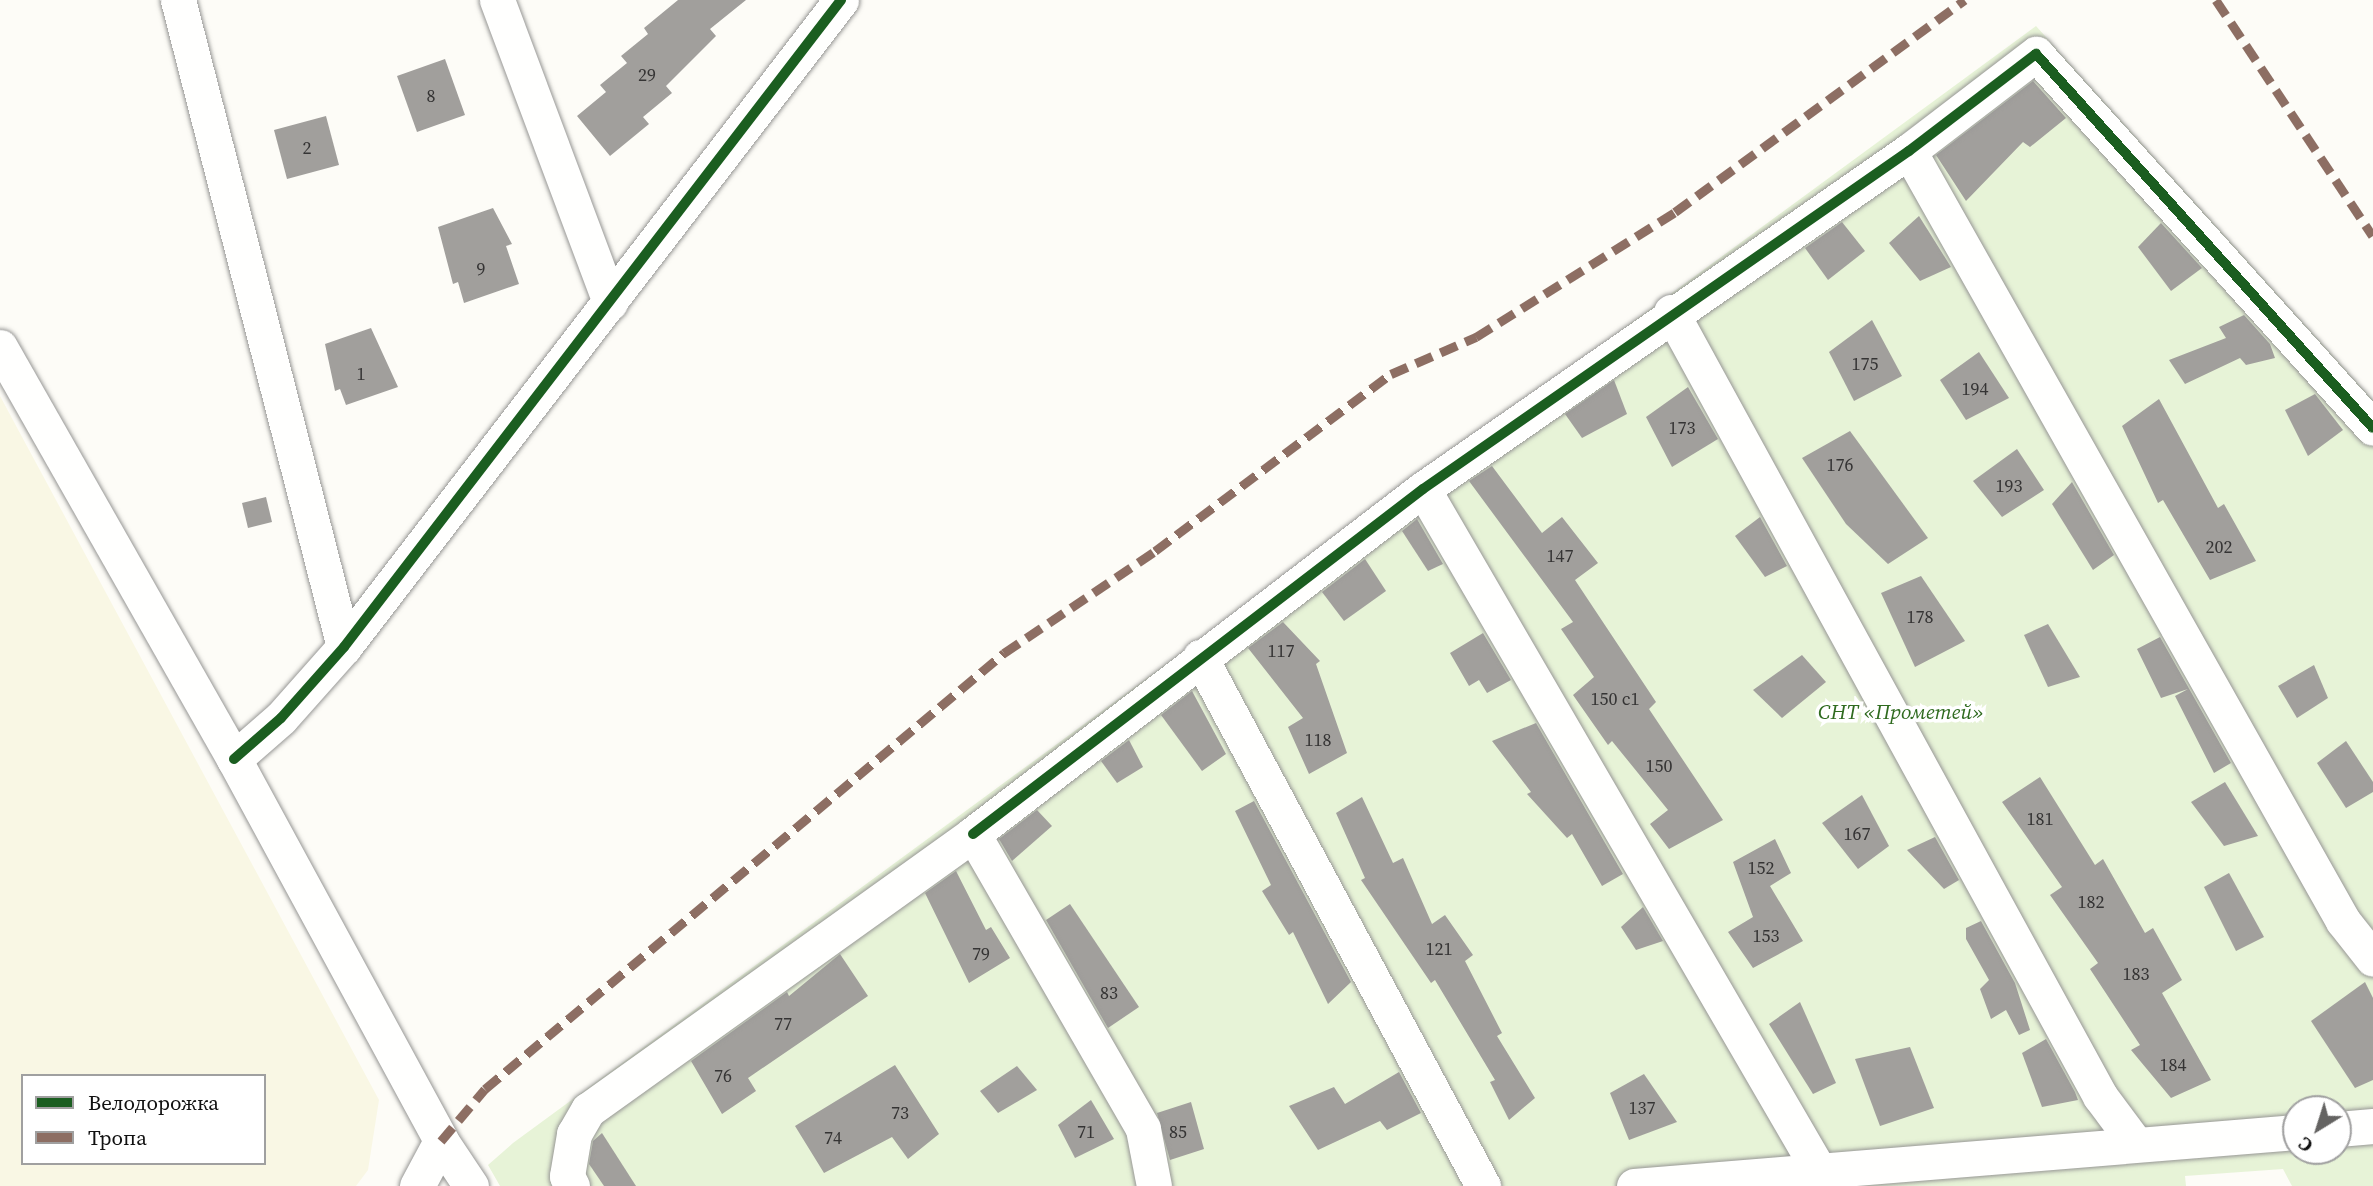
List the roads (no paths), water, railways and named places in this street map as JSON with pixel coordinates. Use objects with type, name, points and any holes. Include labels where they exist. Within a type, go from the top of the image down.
[{"type":"street","points":[[178,0],[344,647]]},
{"type":"street","points":[[497,0],[610,303]]},
{"type":"street","points":[[234,759],[281,718],[344,647],[841,0]]},
{"type":"street","points":[[572,1186],[567,1176],[574,1134],[588,1110],[973,834],[1200,657],[1423,489],[1671,313],[1909,151],[2036,54],[2373,428]]},
{"type":"street","points":[[1909,151],[2343,921],[2373,959]]},
{"type":"street","points":[[1671,313],[2100,1096],[2135,1143]]},
{"type":"street","points":[[0,347],[234,759],[441,1141],[471,1186]]},
{"type":"street","points":[[1423,489],[1824,1179]]},
{"type":"street","points":[[1200,657],[1483,1186]]},
{"type":"street","points":[[973,834],[1143,1129],[1154,1186]]},
{"type":"street","points":[[2352,1128],[2373,1126]]},
{"type":"street","points":[[1634,1186],[1824,1179],[2135,1143],[2282,1133]]},
{"type":"street","points":[[417,1186],[441,1141]]},
{"type":"park label","name":"СНТ «Прометей»","points":[[1901,712]]}]
